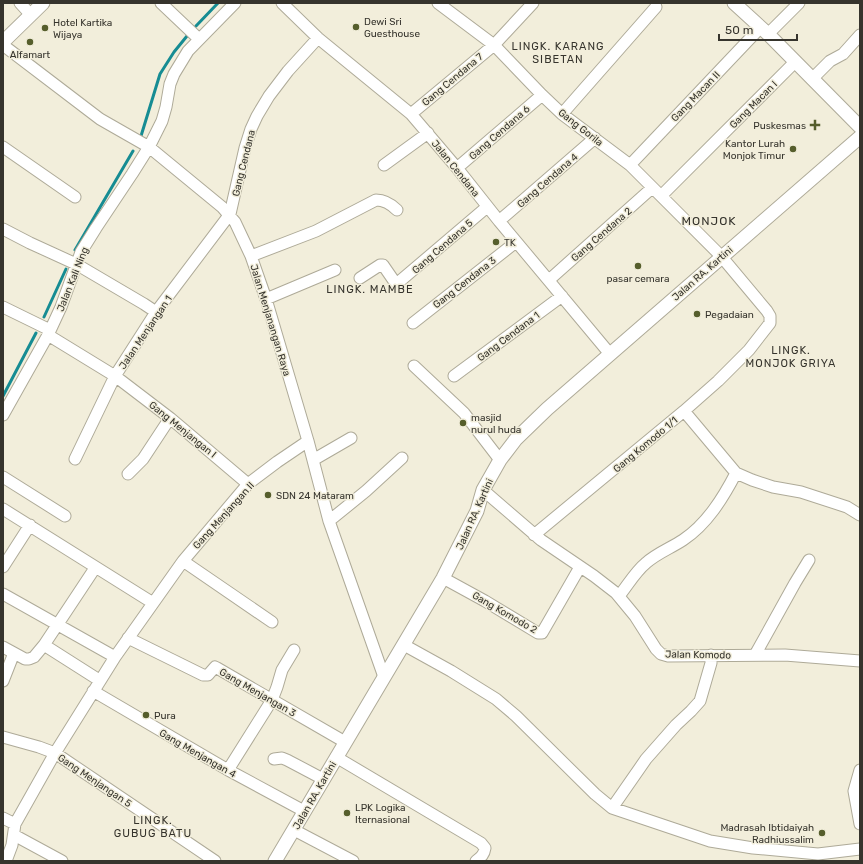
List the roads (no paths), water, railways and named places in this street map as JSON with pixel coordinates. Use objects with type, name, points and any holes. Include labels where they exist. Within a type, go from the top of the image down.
[{"type":"street","points":[[20,3],[30,14]]},
{"type":"street","points":[[3,44],[30,14],[43,3]]},
{"type":"street","points":[[161,3],[198,37]]},
{"type":"street","name":"Jalan Kali Ning","points":[[3,415],[49,333],[61,307],[81,252],[149,147],[162,120],[170,84],[183,58],[198,37],[235,3]]},
{"type":"street","name":"Jalan Cendana","points":[[282,3],[318,38],[411,114],[457,168],[498,221],[610,354]]},
{"type":"street","name":"Gang Gorila","points":[[438,3],[494,45],[562,114],[630,165],[721,256],[767,311],[770,316],[770,323],[741,360],[684,411]]},
{"type":"street","name":"Gang Cendana 7","points":[[411,114],[494,45],[533,3]]},
{"type":"street","points":[[734,3],[860,126]]},
{"type":"street","name":"Gang Macan II","points":[[630,165],[764,31],[799,3]]},
{"type":"street","points":[[562,114],[656,7]]},
{"type":"street","points":[[812,79],[830,60],[843,54],[860,35]]},
{"type":"street","name":"Gang Cendana","points":[[230,214],[245,148],[257,116],[269,96],[288,71],[318,38]]},
{"type":"street","name":"Jalan Menjanangan Raya","points":[[3,44],[100,119],[149,147],[230,214],[251,256],[266,299],[308,440],[329,521],[384,677]]},
{"type":"street","name":"Gang Macan I","points":[[661,196],[795,62]]},
{"type":"street","name":"Gang Cendana 6","points":[[457,168],[542,95]]},
{"type":"street","points":[[384,165],[428,133]]},
{"type":"street","name":"Jalan RA. Kartini","points":[[275,861],[443,578],[477,512],[483,490],[500,460],[516,439],[547,408],[860,137]]},
{"type":"street","name":"Gang Cendana 4","points":[[498,221],[595,138]]},
{"type":"street","points":[[3,147],[75,197]]},
{"type":"street","name":"Gang Cendana 2","points":[[549,280],[652,188]]},
{"type":"street","points":[[251,256],[316,231],[376,200],[391,204],[397,210]]},
{"type":"street","name":"Gang Cendana 5","points":[[360,278],[380,265],[383,265],[394,281],[400,281],[487,207]]},
{"type":"street","name":"Jalan Menjangan 1","points":[[75,459],[115,376],[156,312],[230,214]]},
{"type":"street","points":[[3,229],[30,244],[76,264],[156,312]]},
{"type":"street","name":"Gang Cendana 3","points":[[413,323],[516,242]]},
{"type":"street","points":[[266,299],[335,270]]},
{"type":"street","name":"Gang Cendana 1","points":[[454,376],[562,296]]},
{"type":"street","name":"Gang Menjangan I","points":[[3,307],[49,333],[115,376],[170,418],[248,484]]},
{"type":"street","points":[[414,366],[464,413],[500,460]]},
{"type":"street","name":"Gang Komodo 1/1","points":[[534,535],[684,411],[736,472],[752,480],[801,492],[846,507],[860,515]]},
{"type":"street","points":[[128,474],[143,459],[170,418]]},
{"type":"street","points":[[313,460],[351,438]]},
{"type":"street","name":"Gang Menjangan II","points":[[15,824],[55,753],[100,680],[183,561],[248,484],[308,440]]},
{"type":"street","points":[[329,521],[366,491],[402,458]]},
{"type":"street","points":[[619,596],[645,564],[683,540],[701,525],[726,491],[736,472]]},
{"type":"street","points":[[3,477],[65,516]]},
{"type":"street","name":"Jalan Komodo","points":[[483,490],[534,535],[619,596],[635,616],[659,653],[668,656],[785,655],[860,661]]},
{"type":"street","points":[[3,509],[153,603]]},
{"type":"street","points":[[3,567],[30,525]]},
{"type":"street","points":[[755,655],[794,583],[809,560]]},
{"type":"street","points":[[183,561],[272,622]]},
{"type":"street","name":"Gang Komodo 2","points":[[443,578],[538,633],[542,633],[580,567]]},
{"type":"street","points":[[3,647],[25,659],[34,657],[44,645],[96,568]]},
{"type":"street","points":[[3,594],[115,657]]},
{"type":"street","name":"Gang Menjangan 3","points":[[128,638],[203,675],[208,675],[215,667],[345,742]]},
{"type":"street","points":[[44,645],[100,680]]},
{"type":"street","points":[[404,645],[451,671],[496,699],[522,722],[595,794],[612,808],[710,841],[753,848],[818,854],[860,849]]},
{"type":"street","points":[[228,770],[272,700],[282,670],[294,650]]},
{"type":"street","points":[[3,681],[14,652]]},
{"type":"street","points":[[612,808],[650,754],[700,701],[711,663],[711,655]]},
{"type":"street","name":"Gang Menjangan 4","points":[[93,692],[228,770],[304,811]]},
{"type":"street","name":"Gang Menjangan 5","points":[[3,737],[55,753],[215,861]]},
{"type":"street","points":[[336,756],[481,843],[485,848],[483,855],[476,861]]},
{"type":"street","points":[[274,759],[282,758],[287,760],[323,779]]},
{"type":"street","points":[[860,770],[854,791],[860,824]]},
{"type":"street","points":[[3,818],[15,824],[10,854],[6,861]]},
{"type":"street","points":[[294,830],[353,861]]},
{"type":"street","points":[[14,836],[62,861]]},
{"type":"waterway","points":[[196,26],[218,3]]},
{"type":"waterway","points":[[141,136],[160,74],[174,52],[187,36]]},
{"type":"waterway","points":[[75,250],[133,151]]},
{"type":"waterway","points":[[44,317],[66,269]]},
{"type":"waterway","points":[[3,396],[36,333]]},
{"type":"place","name":"Dewi Sri Guesthouse","points":[[356,27]]},
{"type":"place","name":"Hotel Kartika Wijaya","points":[[45,28]]},
{"type":"place","name":"Alfamart","points":[[30,42]]},
{"type":"place","name":"Puskesmas","points":[[815,125]]},
{"type":"place","name":"Kantor Lurah Monjok Timur","points":[[793,149]]},
{"type":"place","name":"TK","points":[[496,242]]},
{"type":"place","name":"pasar cemara","points":[[638,266]]},
{"type":"place","name":"Pegadaian","points":[[697,314]]},
{"type":"place","name":"masjid nurul huda","points":[[463,423]]},
{"type":"place","name":"SDN 24 Mataram","points":[[268,495]]},
{"type":"place","name":"Pura","points":[[146,715]]},
{"type":"place","name":"LPK Logika Iternasional","points":[[347,813]]},
{"type":"place","name":"Madrasah Ibtidaiyah Radhiussalim","points":[[822,833]]},
{"type":"district","name":"LINGK. KARANG SIBETAN","points":[[558,52]]},
{"type":"district","name":"MONJOK","points":[[709,221]]},
{"type":"district","name":"LINGK. MAMBE","points":[[370,289]]},
{"type":"district","name":"LINGK. MONJOK GRIYA","points":[[791,356]]},
{"type":"district","name":"LINGK. GUBUG BATU","points":[[153,826]]}]
